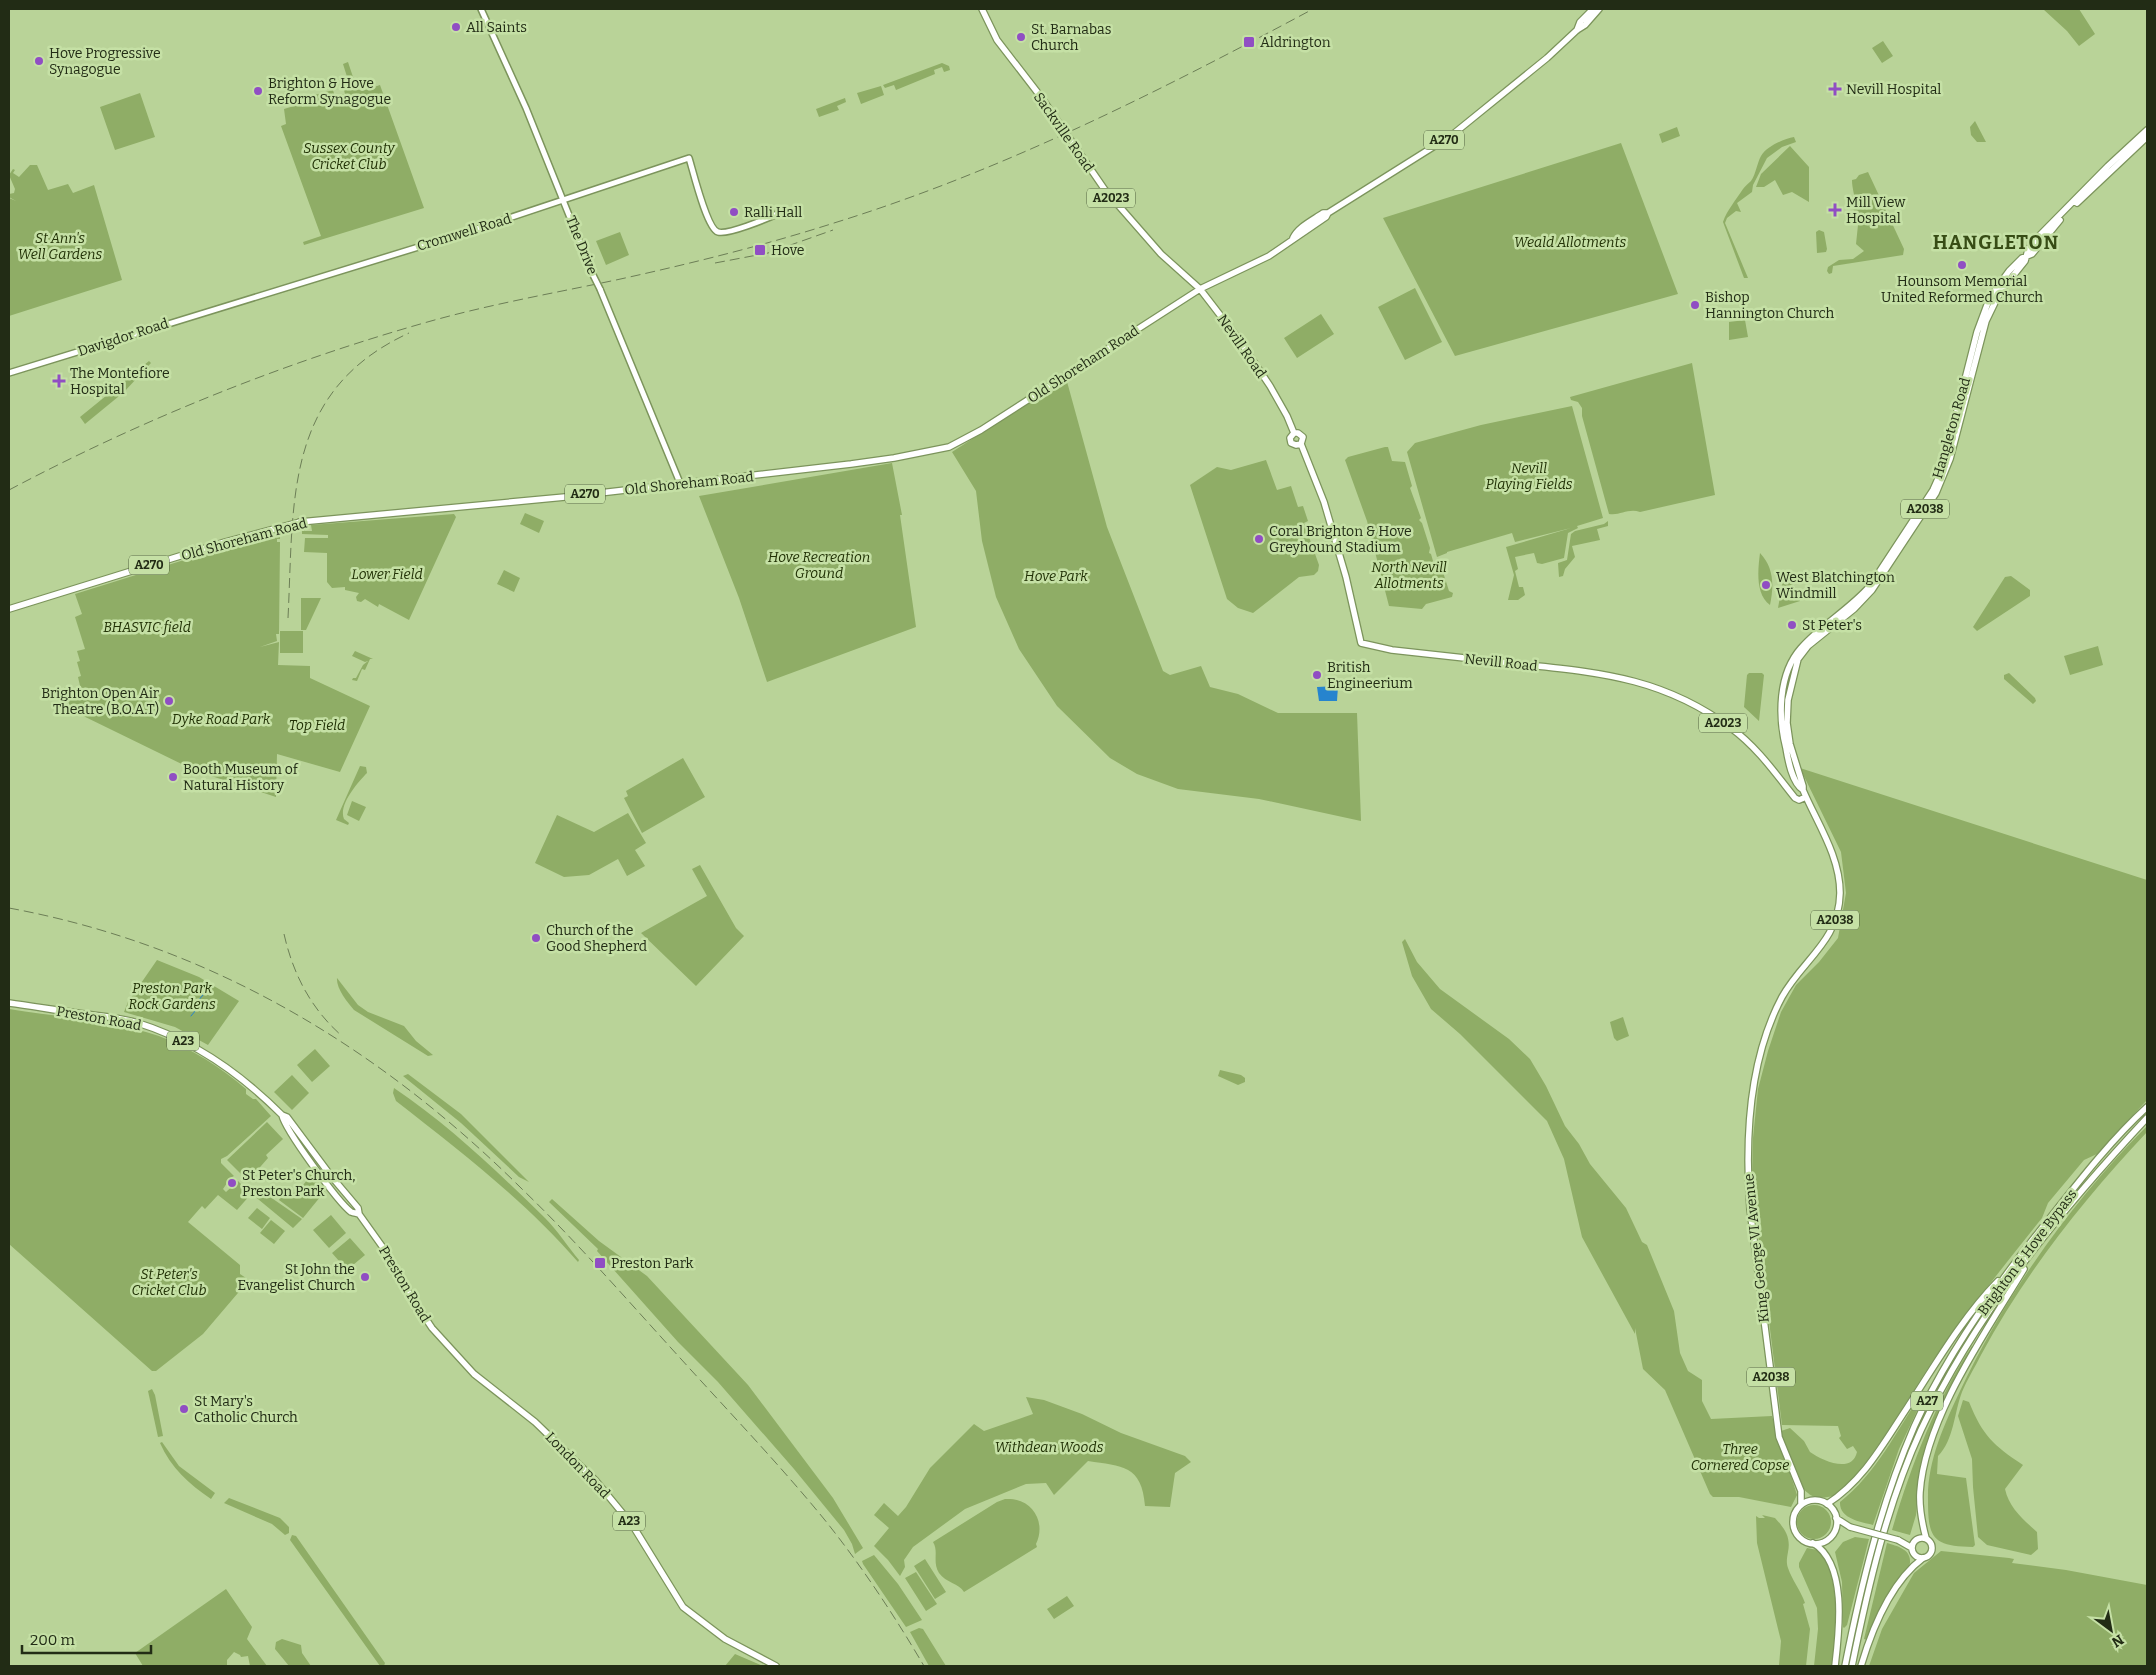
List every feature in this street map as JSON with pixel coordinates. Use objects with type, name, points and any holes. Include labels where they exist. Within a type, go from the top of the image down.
[{"type":"main road","name":"The Drive","points":[[481,9],[564,200],[593,275],[680,483]]},
{"type":"main road","name":"Sackville Road","points":[[982,9],[997,40],[1041,97],[1105,190],[1161,254],[1200,289]]},
{"type":"main road","name":"Old Shoreham Road","points":[[1577,30],[1580,22],[1593,9]]},
{"type":"main road","name":"Old Shoreham Road","points":[[9,609],[233,540],[300,522],[484,505],[852,464],[949,447],[981,430],[1200,289],[1269,256],[1323,213],[1328,213],[1452,135],[1547,58],[1585,25],[1599,9]]},
{"type":"main road","name":"Hangleton Road","points":[[2028,256],[2028,250],[2048,226],[2147,130]]},
{"type":"main road","name":"Hangleton Road","points":[[1796,658],[1868,595],[1925,505],[1936,493],[1946,472],[1973,356],[1986,313],[2006,283],[2065,215],[2147,137]]},
{"type":"main road","name":"Cromwell Road","points":[[238,301],[564,200],[689,158],[708,220],[711,227],[718,232],[734,230],[777,214]]},
{"type":"main road","name":"Nevill Road","points":[[1200,289],[1237,337],[1270,386],[1294,433]]},
{"type":"main road","name":"Davigdor Road","points":[[9,373],[238,301]]},
{"type":"main road","name":"Nevill Road","points":[[1294,433],[1298,432],[1302,435],[1301,444],[1324,502],[1359,629],[1372,646],[1392,650],[1605,674],[1657,688],[1700,708],[1732,729],[1766,760],[1795,798],[1799,800],[1806,797]]},
{"type":"main road","name":"Nevill Road","points":[[1294,433],[1290,438],[1291,443],[1301,444]]},
{"type":"main road","name":"King George VI Avenue","points":[[1796,658],[1784,716],[1803,790],[1836,865],[1840,890],[1839,903],[1833,926],[1826,941],[1788,988],[1769,1027],[1756,1080],[1748,1129],[1747,1175],[1779,1437],[1801,1491],[1801,1505]]},
{"type":"main road","name":"Preston Road","points":[[9,1003],[136,1022],[168,1033],[224,1065],[290,1120],[331,1176],[358,1208],[359,1214],[384,1249],[426,1320],[474,1374]]},
{"type":"main road","name":"Brighton & Hove Bypass","points":[[1845,1666],[1871,1550],[1891,1488],[1914,1428],[1954,1353],[2015,1262],[2086,1173],[2147,1107]]},
{"type":"main road","name":"Brighton & Hove Bypass","points":[[1852,1666],[1879,1552],[1898,1491],[1921,1430],[1965,1349],[2002,1293],[2081,1192],[2147,1118]]},
{"type":"main road","name":"A27","points":[[1926,1538],[1921,1515],[1920,1494],[1923,1473],[1932,1440],[1973,1352],[2041,1242]]},
{"type":"main road","name":"A27","points":[[1827,1504],[1845,1491],[1866,1470],[1948,1346],[1992,1286],[2015,1262]]},
{"type":"main road","name":"London Road","points":[[474,1374],[534,1422],[596,1481],[633,1526],[683,1608],[725,1639],[776,1666]]},
{"type":"main road","points":[[1801,1491],[1813,1500],[1827,1504],[1834,1512],[1836,1518],[1834,1531],[1826,1540],[1813,1543]]},
{"type":"main road","points":[[1813,1500],[1801,1505],[1794,1517],[1794,1530],[1801,1539],[1821,1548],[1830,1560],[1836,1581],[1838,1620],[1835,1666]]},
{"type":"main road","points":[[1836,1518],[1850,1527],[1898,1540],[1914,1541],[1919,1538],[1926,1538],[1932,1544],[1933,1549],[1930,1555],[1923,1558],[1908,1571],[1895,1590],[1874,1629],[1861,1666]]},
{"type":"main road","points":[[1834,1531],[1850,1527]]},
{"type":"main road","points":[[1898,1540],[1912,1548]]},
{"type":"main road","points":[[1914,1541],[1912,1548],[1914,1554],[1923,1558]]},
{"type":"green space","points":[[2043,9],[2079,9],[2095,34],[2079,46],[2067,31]]},
{"type":"green space","points":[[1883,41],[1893,56],[1882,63],[1872,48]]},
{"type":"green space","name":"Sussex County Cricket Club","points":[[348,62],[357,89],[362,91],[380,85],[424,208],[304,245],[303,242],[321,236],[281,126],[286,124],[284,109],[294,106],[294,102],[300,100],[302,107],[312,104],[311,96],[333,90],[335,97],[345,94],[343,86],[349,83],[343,64]]},
{"type":"green space","points":[[942,63],[949,66],[950,70],[944,72],[942,67],[934,70],[935,74],[896,90],[894,85],[885,88],[883,85]]},
{"type":"green space","points":[[881,86],[884,95],[861,104],[857,93]]},
{"type":"green space","points":[[140,93],[155,137],[115,150],[100,107]]},
{"type":"green space","points":[[845,98],[846,102],[837,106],[839,110],[819,117],[816,109]]},
{"type":"green space","points":[[1975,121],[1986,142],[1977,142],[1971,135],[1970,127]]},
{"type":"green space","points":[[1677,127],[1680,136],[1662,143],[1659,134]]},
{"type":"green space","points":[[1794,137],[1796,142],[1782,147],[1767,158],[1753,185],[1752,192],[1737,203],[1741,212],[1736,211],[1727,218],[1725,223],[1748,278],[1744,278],[1723,222],[1732,205],[1753,178],[1764,152],[1785,139]]},
{"type":"green space","name":"Weald Allotments","points":[[1621,143],[1678,294],[1455,356],[1383,218]]},
{"type":"green space","points":[[1790,146],[1809,167],[1809,202],[1792,192],[1783,195],[1775,180],[1764,187],[1756,187],[1761,174]]},
{"type":"green space","name":"St Ann's Well Gardens","points":[[30,165],[37,165],[48,190],[68,184],[73,193],[94,185],[122,280],[9,316],[9,198],[16,201],[9,197],[9,194],[14,193],[15,189],[9,175],[13,169],[15,170],[13,173],[19,177]]},
{"type":"green space","points":[[1868,172],[1904,249],[1903,255],[1833,266],[1832,273],[1829,274],[1827,271],[1828,267],[1839,260],[1853,259],[1864,251],[1856,244],[1858,225],[1855,224],[1853,203],[1855,203],[1855,200],[1852,180]]},
{"type":"green space","points":[[1819,230],[1824,232],[1827,249],[1826,252],[1817,253],[1816,232]]},
{"type":"green space","points":[[620,232],[629,255],[606,265],[596,241]]},
{"type":"green space","points":[[1415,288],[1442,342],[1405,360],[1378,307]]},
{"type":"green space","points":[[1321,314],[1334,334],[1297,358],[1284,338]]},
{"type":"green space","points":[[1745,320],[1748,337],[1729,340],[1729,322]]},
{"type":"green space","points":[[149,361],[151,363],[124,392],[85,424],[80,417]]},
{"type":"green space","points":[[1692,363],[1715,495],[1640,512],[1632,511],[1609,514],[1582,416],[1582,408],[1578,402],[1571,400],[1570,397]]},
{"type":"green space","name":"Hove Park","points":[[1066,378],[1107,527],[1163,671],[1170,675],[1201,666],[1210,687],[1238,694],[1278,713],[1357,713],[1361,821],[1259,799],[1178,789],[1137,774],[1110,758],[1057,706],[1019,649],[996,597],[982,541],[976,491],[952,452]]},
{"type":"green space","name":"Nevill Playing Fields","points":[[1572,406],[1603,518],[1577,526],[1578,528],[1568,533],[1564,558],[1542,564],[1537,563],[1534,553],[1515,557],[1518,569],[1515,571],[1519,587],[1523,587],[1525,595],[1518,600],[1508,600],[1514,575],[1506,547],[1571,528],[1515,542],[1512,533],[1447,552],[1437,557],[1407,452],[1415,443],[1481,425]]},
{"type":"green space","name":"North Nevill Allotments","points":[[1388,447],[1392,461],[1405,462],[1412,486],[1410,488],[1421,518],[1419,520],[1422,523],[1430,548],[1429,553],[1435,568],[1443,572],[1449,591],[1453,593],[1452,597],[1426,604],[1422,609],[1389,606],[1367,521],[1345,460],[1348,457]]},
{"type":"green space","name":"Coral Brighton & Hove Greyhound Stadium","points":[[1266,460],[1277,490],[1291,486],[1298,507],[1303,506],[1308,521],[1304,523],[1319,565],[1318,571],[1314,575],[1299,577],[1253,613],[1238,608],[1227,599],[1190,485],[1217,467],[1231,470]]},
{"type":"green space","name":"Hove Recreation Ground","points":[[892,463],[902,515],[900,515],[916,627],[767,682],[739,598],[699,496]]},
{"type":"green space","points":[[525,513],[544,521],[539,533],[520,524]]},
{"type":"green space","name":"Lower Field","points":[[454,514],[456,517],[409,620],[379,604],[378,607],[365,599],[361,602],[357,601],[356,597],[359,593],[345,590],[345,587],[332,588],[327,582],[327,553],[304,552],[305,538],[328,538],[328,535],[302,534],[302,526],[305,531],[312,531],[311,525]]},
{"type":"green space","points":[[1608,521],[1608,526],[1597,529],[1600,540],[1572,546],[1575,557],[1565,569],[1563,576],[1559,577],[1558,563],[1567,560],[1571,534],[1575,531],[1604,524]]},
{"type":"green space","points":[[280,530],[280,539],[277,539],[277,542],[280,542],[279,634],[276,634],[277,641],[260,647],[279,642],[278,665],[310,666],[310,678],[370,706],[340,772],[277,754],[276,797],[196,771],[71,710],[64,687],[81,690],[78,677],[81,676],[77,662],[80,661],[77,651],[85,649],[75,617],[82,614],[75,594]]},
{"type":"green space","points":[[1760,553],[1768,565],[1772,577],[1770,605],[1765,600],[1760,588],[1758,574]]},
{"type":"green space","points":[[504,570],[520,578],[514,592],[497,584]]},
{"type":"green space","points":[[2011,576],[2030,590],[2030,596],[1977,631],[1973,627],[2005,577]]},
{"type":"green space","points":[[1789,577],[1800,601],[1778,608],[1783,580]]},
{"type":"green space","points":[[301,598],[321,598],[306,630],[301,630]]},
{"type":"green space","points":[[280,631],[303,631],[303,653],[280,653]]},
{"type":"green space","points":[[2098,646],[2103,665],[2070,675],[2064,656]]},
{"type":"green space","points":[[355,651],[373,659],[370,659],[365,670],[362,669],[357,681],[352,680],[356,678],[363,665],[368,661],[365,662],[352,656]]},
{"type":"green space","points":[[1749,673],[1762,673],[1764,675],[1759,721],[1744,707],[1747,675]]},
{"type":"green space","points":[[2009,673],[2035,698],[2036,701],[2033,704],[2004,679],[2004,675]]},
{"type":"green space","points":[[683,758],[705,797],[642,833],[624,798],[628,796],[626,791]]},
{"type":"green space","points":[[360,766],[366,767],[367,773],[346,801],[343,813],[344,819],[349,823],[348,825],[336,820]]},
{"type":"green space","points":[[1800,768],[2147,880],[2147,1100],[2097,1154],[2084,1160],[2048,1203],[2042,1218],[1947,1341],[1886,1434],[1857,1474],[1844,1488],[1833,1496],[1824,1498],[1811,1495],[1800,1483],[1788,1455],[1781,1431],[1790,1428],[1804,1441],[1810,1452],[1836,1464],[1849,1463],[1854,1459],[1857,1452],[1853,1446],[1847,1449],[1839,1438],[1841,1436],[1838,1426],[1782,1425],[1752,1185],[1753,1138],[1758,1089],[1768,1051],[1781,1012],[1796,985],[1819,962],[1838,938],[1846,893],[1841,852]]},
{"type":"green space","points":[[352,801],[366,807],[359,821],[347,815]]},
{"type":"green space","points":[[628,813],[646,843],[635,850],[645,866],[627,876],[618,859],[589,875],[564,877],[535,863],[557,815],[594,832]]},
{"type":"green space","points":[[700,865],[736,928],[744,936],[696,986],[641,933],[707,896],[692,869]]},
{"type":"green space","name":"Three Cornered Copse","points":[[1405,939],[1417,962],[1440,989],[1509,1039],[1530,1059],[1546,1086],[1565,1126],[1579,1144],[1590,1164],[1626,1208],[1642,1242],[1647,1245],[1674,1311],[1680,1353],[1688,1371],[1702,1380],[1702,1401],[1711,1419],[1772,1416],[1797,1495],[1791,1507],[1739,1497],[1713,1497],[1710,1494],[1665,1390],[1643,1369],[1635,1328],[1635,1334],[1582,1237],[1564,1159],[1547,1121],[1460,1034],[1431,1009],[1412,976],[1402,942]]},
{"type":"green space","name":"Preston Park Rock Gardens","points":[[157,960],[199,977],[239,1001],[208,1045],[175,1027],[124,1012],[128,1002]]},
{"type":"green space","points":[[337,978],[358,1005],[368,1012],[404,1026],[416,1041],[433,1055],[428,1056],[354,1010],[340,990]]},
{"type":"green space","name":"St Peter's Cricket Club","points":[[9,1009],[122,1026],[159,1036],[194,1052],[226,1073],[246,1089],[246,1094],[256,1099],[271,1116],[227,1156],[221,1159],[221,1163],[234,1176],[228,1179],[223,1189],[226,1192],[238,1181],[251,1194],[237,1210],[218,1195],[205,1209],[202,1206],[188,1222],[240,1265],[240,1274],[249,1280],[203,1334],[156,1371],[152,1371],[9,1244]]},
{"type":"green space","points":[[1623,1017],[1629,1036],[1617,1041],[1614,1038],[1610,1022]]},
{"type":"green space","points":[[315,1049],[330,1066],[312,1082],[297,1065]]},
{"type":"green space","points":[[1220,1070],[1241,1075],[1245,1078],[1245,1082],[1238,1085],[1218,1076]]},
{"type":"green space","points":[[408,1074],[461,1114],[529,1182],[519,1177],[461,1123],[403,1076]]},
{"type":"green space","points":[[292,1075],[309,1093],[292,1110],[274,1092]]},
{"type":"green space","points":[[394,1088],[454,1133],[509,1183],[550,1223],[579,1260],[578,1262],[514,1197],[396,1101],[393,1093]]},
{"type":"green space","points":[[267,1122],[283,1139],[266,1155],[268,1158],[248,1181],[227,1160]]},
{"type":"green space","points":[[2147,1126],[2147,1132],[2078,1210],[2036,1266],[1998,1325],[1966,1383],[1959,1400],[1951,1434],[1938,1456],[1937,1474],[1966,1478],[1975,1545],[1973,1547],[1960,1546],[1941,1542],[1932,1532],[1929,1524],[1928,1486],[1933,1458],[1960,1391],[1998,1319],[2042,1251],[2092,1186]]},
{"type":"green space","points":[[311,1171],[325,1191],[303,1218],[279,1200],[299,1189]]},
{"type":"green space","points":[[263,1192],[302,1219],[293,1228],[252,1194]]},
{"type":"green space","points":[[552,1199],[599,1241],[647,1276],[748,1385],[833,1498],[863,1548],[855,1554],[844,1530],[794,1469],[718,1382],[678,1342],[597,1251],[598,1249],[549,1202]]},
{"type":"green space","points":[[257,1208],[270,1218],[262,1229],[248,1218]]},
{"type":"green space","points":[[331,1215],[346,1233],[329,1248],[313,1230]]},
{"type":"green space","points":[[271,1220],[285,1231],[274,1244],[260,1233]]},
{"type":"green space","points":[[350,1238],[365,1255],[347,1270],[332,1253]]},
{"type":"green space","points":[[1972,1346],[1974,1347],[1931,1436],[1919,1477],[1916,1515],[1910,1535],[1892,1530],[1907,1482],[1935,1412]]},
{"type":"green space","points":[[152,1389],[155,1395],[163,1436],[158,1437],[148,1391]]},
{"type":"green space","points":[[1922,1393],[1924,1396],[1899,1449],[1873,1525],[1852,1519],[1843,1512],[1840,1502],[1853,1491],[1875,1465]]},
{"type":"green space","name":"Withdean Woods","points":[[1026,1397],[1044,1400],[1082,1414],[1121,1433],[1185,1456],[1191,1462],[1175,1473],[1170,1507],[1145,1506],[1140,1482],[1128,1470],[1111,1464],[1088,1461],[1054,1495],[1046,1483],[1026,1484],[965,1509],[913,1547],[904,1560],[905,1567],[900,1576],[874,1546],[889,1528],[874,1515],[884,1503],[898,1516],[906,1507],[930,1468],[974,1424],[984,1431],[1033,1414]]},
{"type":"green space","points":[[1963,1400],[1969,1402],[1984,1432],[1990,1439],[2004,1452],[2023,1465],[2005,1489],[2013,1508],[2037,1532],[2038,1549],[2031,1555],[1987,1545],[1978,1537],[1972,1459],[1958,1416]]},
{"type":"green space","points":[[162,1442],[179,1466],[215,1493],[211,1499],[175,1468],[164,1452],[160,1443]]},
{"type":"green space","points":[[229,1498],[280,1518],[289,1527],[289,1533],[285,1535],[272,1524],[224,1503]]},
{"type":"green space","points":[[1005,1499],[1014,1499],[1022,1502],[1034,1512],[1038,1519],[1039,1527],[1037,1547],[964,1592],[939,1573],[933,1542],[997,1502]]},
{"type":"green space","points":[[1814,1505],[1826,1510],[1831,1522],[1826,1534],[1814,1539],[1802,1534],[1797,1522],[1802,1510]]},
{"type":"green space","points":[[1762,1515],[1775,1518],[1788,1538],[1787,1566],[1805,1603],[1803,1604],[1810,1629],[1806,1666],[1779,1666],[1781,1641],[1757,1543],[1756,1516],[1765,1518]]},
{"type":"green space","points":[[292,1535],[296,1536],[385,1663],[384,1666],[380,1666],[290,1540]]},
{"type":"green space","points":[[1855,1537],[1869,1539],[1847,1625],[1844,1628],[1842,1582],[1835,1552],[1843,1542]]},
{"type":"green space","points":[[1887,1543],[1905,1551],[1908,1554],[1910,1564],[1892,1591],[1868,1640],[1864,1639]]},
{"type":"green space","points":[[1807,1548],[1822,1551],[1828,1565],[1835,1593],[1836,1622],[1832,1666],[1814,1666],[1818,1629],[1817,1608],[1799,1567],[1799,1563]]},
{"type":"green space","points":[[1941,1551],[2009,1558],[2014,1559],[2012,1563],[2066,1570],[2147,1585],[2147,1666],[1869,1666],[1882,1629],[1914,1573]]},
{"type":"green space","points":[[874,1555],[898,1584],[922,1620],[906,1627],[863,1564],[862,1561]]},
{"type":"green space","points":[[925,1559],[946,1592],[935,1599],[914,1566]]},
{"type":"green space","points":[[916,1572],[937,1604],[926,1611],[905,1578]]},
{"type":"green space","points":[[226,1589],[252,1627],[247,1639],[267,1666],[250,1666],[248,1656],[241,1657],[234,1652],[227,1660],[227,1666],[143,1666],[135,1653]]},
{"type":"green space","points":[[1067,1596],[1074,1606],[1054,1619],[1047,1609]]},
{"type":"green space","points":[[919,1628],[923,1629],[946,1666],[929,1666],[910,1632]]},
{"type":"green space","points":[[282,1639],[301,1645],[302,1653],[311,1666],[289,1666],[275,1649],[276,1642]]},
{"type":"green space","points":[[735,1654],[763,1666],[725,1666]]},
{"type":"water","points":[[1338,686],[1337,701],[1319,701],[1317,687]]},
{"type":"waterway","points":[[191,1016],[196,1010],[196,1003],[203,995],[201,987]]},
{"type":"railway","points":[[9,490],[111,439],[163,416],[269,374],[376,337],[477,309],[671,268],[725,254],[834,223],[896,202],[958,179],[1078,128],[1196,70],[1313,9]]},
{"type":"railway","points":[[715,263],[768,253],[833,230]]},
{"type":"railway","points":[[288,618],[296,492],[304,454],[317,418],[338,386],[368,357],[409,333]]},
{"type":"railway","points":[[9,908],[83,925],[153,947],[221,975],[286,1009],[349,1047],[409,1090],[467,1137],[543,1209],[583,1251],[789,1478],[838,1536],[864,1572],[924,1666]]},
{"type":"railway","points":[[284,934],[298,977],[305,990],[321,1014],[342,1036]]},
{"type":"place","name":"All Saints","points":[[456,27]]},
{"type":"place","name":"St. Barnabas Church","points":[[1021,37]]},
{"type":"place","name":"Aldrington","points":[[1249,42]]},
{"type":"place","name":"Hove Progressive Synagogue","points":[[39,61]]},
{"type":"place","name":"Nevill Hospital","points":[[1835,89]]},
{"type":"place","name":"Brighton & Hove Reform Synagogue","points":[[258,91]]},
{"type":"place","name":"Mill View Hospital","points":[[1835,210]]},
{"type":"place","name":"Ralli Hall","points":[[734,212]]},
{"type":"place","name":"Hove","points":[[760,250]]},
{"type":"place","name":"Hounsom Memorial United Reformed Church","points":[[1962,265]]},
{"type":"place","name":"Bishop Hannington Church","points":[[1695,305]]},
{"type":"place","name":"The Montefiore Hospital","points":[[59,381]]},
{"type":"place","name":"Coral Brighton & Hove Greyhound Stadium","points":[[1259,539]]},
{"type":"place","name":"West Blatchington Windmill","points":[[1766,585]]},
{"type":"place","name":"St Peter's","points":[[1792,625]]},
{"type":"place","name":"British Engineerium","points":[[1317,675]]},
{"type":"place","name":"Brighton Open Air Theatre (B.O.A.T)","points":[[169,701]]},
{"type":"place","name":"Booth Museum of Natural History","points":[[173,777]]},
{"type":"place","name":"Church of the Good Shepherd","points":[[536,938]]},
{"type":"place","name":"St Peter's Church, Preston Park","points":[[232,1183]]},
{"type":"place","name":"Preston Park","points":[[600,1263]]},
{"type":"place","name":"St John the Evangelist Church","points":[[365,1277]]},
{"type":"place","name":"St Mary's Catholic Church","points":[[184,1409]]},
{"type":"district","name":"HANGLETON","points":[[1996,242]]},
{"type":"park label","name":"BHASVIC field","points":[[147,627]]},
{"type":"park label","name":"Dyke Road Park","points":[[221,719]]},
{"type":"park label","name":"Top Field","points":[[317,725]]}]
